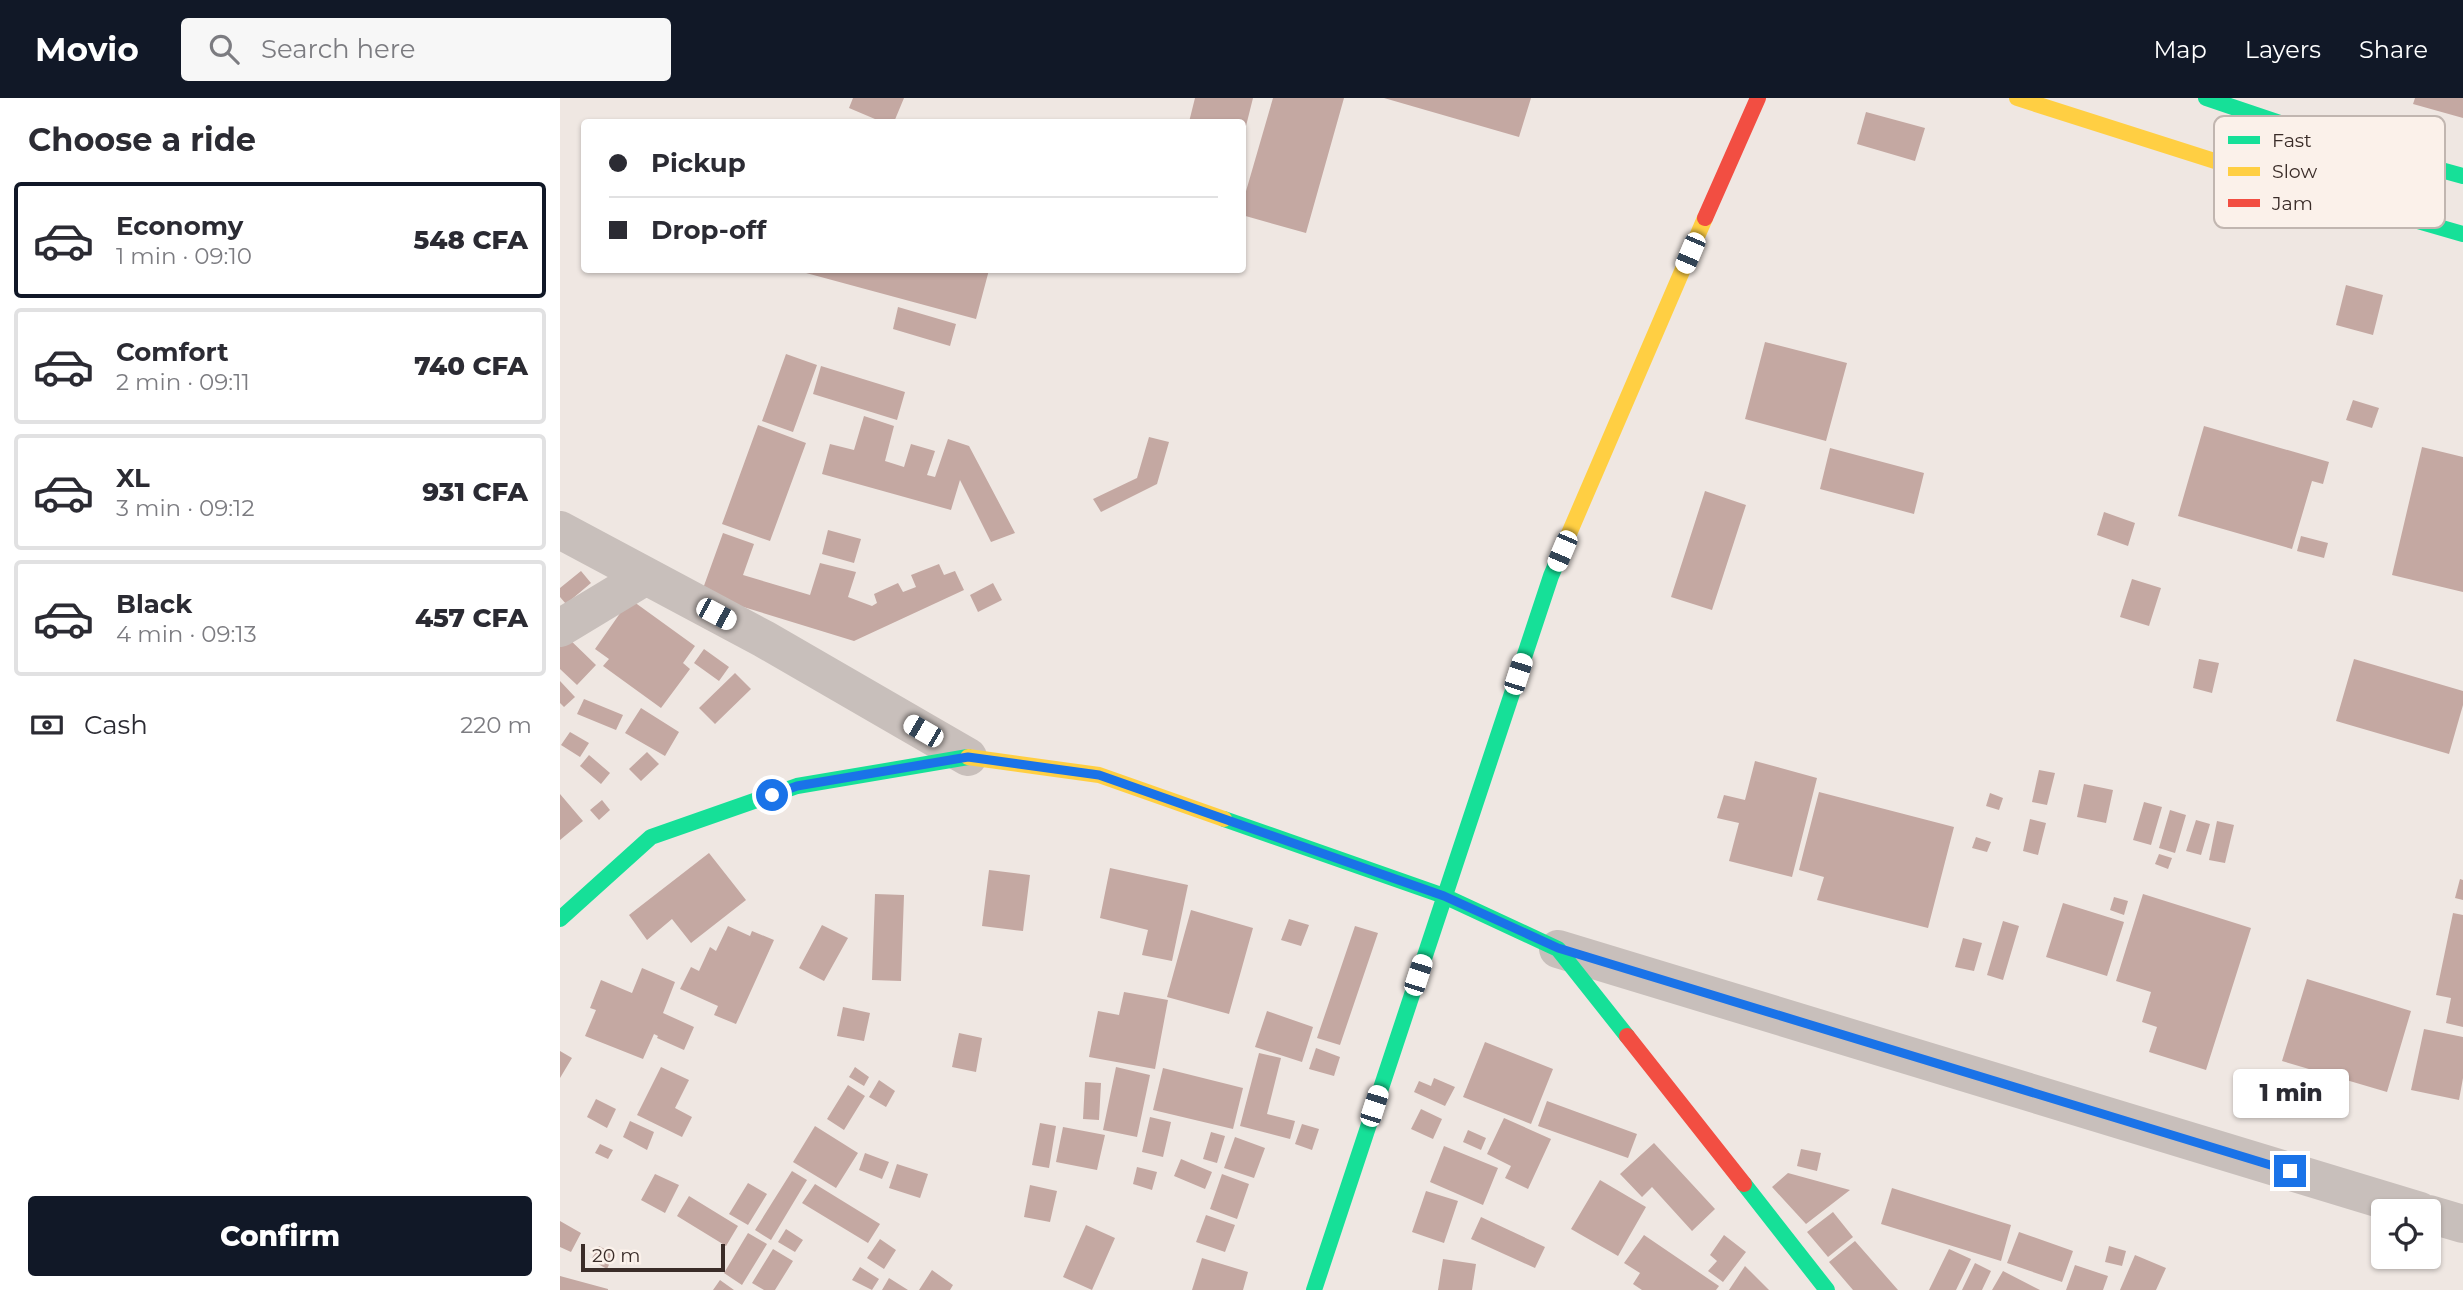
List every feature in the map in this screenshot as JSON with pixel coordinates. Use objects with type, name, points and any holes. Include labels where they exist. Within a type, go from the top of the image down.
[{"type":"main road","points":[[1314,1290],[1551,576],[1758,98]]},
{"type":"main road","points":[[2017,98],[2214,160]]},
{"type":"main road","points":[[2206,98],[2259,116]]},
{"type":"main road","points":[[2445,171],[2463,176]]},
{"type":"main road","points":[[2441,228],[2463,234]]},
{"type":"main road","points":[[560,919],[651,837],[797,786],[968,757],[1099,775],[1444,896],[1558,948],[1827,1290]]},
{"type":"street","points":[[560,530],[764,639],[968,757]]},
{"type":"street","points":[[560,628],[646,576]]},
{"type":"street","points":[[1558,948],[2381,1199]]},
{"type":"street","points":[[2441,1218],[2463,1224]]},
{"type":"building","points":[[853,98],[904,98],[895,119],[875,119],[849,108]]},
{"type":"building","points":[[1195,98],[1253,98],[1246,126],[1246,119],[1190,119]]},
{"type":"building","points":[[1273,98],[1344,98],[1306,233],[1246,216],[1246,191]]},
{"type":"building","points":[[1384,98],[1531,98],[1519,137]]},
{"type":"building","points":[[2415,98],[2463,98],[2463,118],[2413,104]]},
{"type":"building","points":[[1866,112],[1925,128],[1915,161],[1857,144]]},
{"type":"building","points":[[806,273],[988,273],[976,319]]},
{"type":"building","points":[[2346,285],[2383,295],[2373,335],[2336,325]]},
{"type":"building","points":[[898,307],[956,324],[950,346],[893,329]]},
{"type":"building","points":[[1765,342],[1847,363],[1826,441],[1745,419]]},
{"type":"building","points":[[786,354],[817,365],[793,432],[762,421]]},
{"type":"building","points":[[821,366],[905,392],[897,420],[813,394]]},
{"type":"building","points":[[2353,400],[2379,408],[2372,428],[2346,420]]},
{"type":"building","points":[[864,416],[894,426],[885,461],[904,467],[911,444],[935,451],[927,475],[935,477],[948,439],[969,446],[1015,533],[991,542],[960,480],[951,510],[822,474],[830,444],[854,450]]},
{"type":"building","points":[[758,425],[806,443],[770,541],[722,524]]},
{"type":"building","points":[[2204,426],[2329,462],[2323,484],[2312,481],[2292,549],[2178,516]]},
{"type":"building","points":[[1149,437],[1169,442],[1157,484],[1101,512],[1093,499],[1137,478]]},
{"type":"building","points":[[2422,447],[2463,457],[2463,592],[2392,575]]},
{"type":"building","points":[[1830,448],[1924,473],[1914,514],[1820,489]]},
{"type":"building","points":[[1705,491],[1746,505],[1712,610],[1671,597]]},
{"type":"building","points":[[2104,512],[2135,523],[2128,546],[2097,535]]},
{"type":"building","points":[[828,530],[861,539],[854,563],[822,554]]},
{"type":"building","points":[[723,533],[754,544],[743,575],[810,595],[820,563],[856,572],[848,597],[872,606],[877,603],[874,594],[898,583],[903,592],[916,587],[911,575],[939,564],[944,575],[955,571],[964,590],[854,641],[701,594]]},
{"type":"building","points":[[2301,536],[2328,543],[2324,558],[2297,551]]},
{"type":"building","points":[[581,571],[591,583],[566,604],[560,597],[560,588]]},
{"type":"building","points":[[2132,579],[2161,588],[2149,626],[2120,617]]},
{"type":"building","points":[[993,583],[1002,600],[978,612],[970,595]]},
{"type":"building","points":[[630,599],[695,646],[683,663],[690,669],[661,708],[603,666],[609,659],[595,649]]},
{"type":"building","points":[[565,635],[596,665],[577,685],[560,669],[560,639]]},
{"type":"building","points":[[704,649],[729,667],[719,681],[694,663]]},
{"type":"building","points":[[2199,659],[2219,663],[2212,693],[2193,688]]},
{"type":"building","points":[[2354,659],[2463,691],[2463,705],[2449,754],[2336,721]]},
{"type":"building","points":[[735,673],[751,689],[715,724],[699,708]]},
{"type":"building","points":[[560,681],[575,697],[564,707],[560,703]]},
{"type":"building","points":[[584,699],[623,715],[616,730],[577,714]]},
{"type":"building","points":[[641,708],[679,732],[665,756],[625,733]]},
{"type":"building","points":[[570,732],[589,743],[580,757],[561,745]]},
{"type":"building","points":[[647,752],[659,764],[641,781],[629,769]]},
{"type":"building","points":[[589,755],[610,773],[601,784],[580,766]]},
{"type":"building","points":[[1755,761],[1817,778],[1792,877],[1729,861],[1739,823],[1717,818],[1724,795],[1745,800]]},
{"type":"building","points":[[2039,770],[2055,773],[2047,805],[2032,802]]},
{"type":"building","points":[[2084,784],[2113,790],[2106,823],[2077,817]]},
{"type":"building","points":[[1819,792],[1954,827],[1928,928],[1817,900],[1824,877],[1799,870]]},
{"type":"building","points":[[1990,793],[2003,798],[1999,810],[1986,806]]},
{"type":"building","points":[[560,794],[583,821],[560,840]]},
{"type":"building","points":[[602,800],[610,810],[599,820],[590,810]]},
{"type":"building","points":[[2144,802],[2162,807],[2151,845],[2133,840]]},
{"type":"building","points":[[2170,810],[2186,815],[2175,853],[2159,848]]},
{"type":"building","points":[[2030,819],[2046,823],[2038,855],[2023,851]]},
{"type":"building","points":[[2196,820],[2210,824],[2201,855],[2186,851]]},
{"type":"building","points":[[2217,821],[2234,825],[2225,863],[2209,860]]},
{"type":"building","points":[[1976,837],[1991,842],[1987,852],[1972,848]]},
{"type":"building","points":[[709,853],[746,900],[691,943],[672,919],[647,940],[629,915]]},
{"type":"building","points":[[2159,854],[2172,858],[2168,869],[2155,864]]},
{"type":"building","points":[[1110,868],[1188,885],[1172,961],[1142,955],[1148,930],[1100,918]]},
{"type":"building","points":[[989,870],[1030,875],[1023,931],[982,926]]},
{"type":"building","points":[[2460,879],[2463,880],[2463,900],[2455,898]]},
{"type":"building","points":[[875,894],[904,895],[901,981],[872,980]]},
{"type":"building","points":[[2143,894],[2251,928],[2206,1070],[2149,1052],[2157,1027],[2142,1022],[2151,992],[2116,981]]},
{"type":"building","points":[[2114,897],[2128,901],[2124,915],[2110,910]]},
{"type":"building","points":[[2063,903],[2124,922],[2107,976],[2046,957]]},
{"type":"building","points":[[1191,910],[1253,928],[1229,1014],[1167,997]]},
{"type":"building","points":[[2453,913],[2463,915],[2463,1027],[2446,1023],[2451,998],[2436,995]]},
{"type":"building","points":[[1289,919],[1309,925],[1301,946],[1281,940]]},
{"type":"building","points":[[2003,921],[2019,926],[2003,980],[1987,975]]},
{"type":"building","points":[[822,925],[848,938],[824,981],[799,968]]},
{"type":"building","points":[[728,926],[750,936],[752,931],[774,940],[736,1024],[714,1015],[718,1006],[680,989],[691,967],[699,971],[710,947],[716,951]]},
{"type":"building","points":[[1355,926],[1378,933],[1340,1045],[1317,1038]]},
{"type":"building","points":[[1963,938],[1982,943],[1974,971],[1955,967]]},
{"type":"building","points":[[642,968],[675,982],[663,1013],[694,1027],[684,1050],[657,1038],[654,1034],[643,1059],[585,1036],[596,1010],[590,1008],[601,980],[632,993]]},
{"type":"building","points":[[2307,979],[2411,1011],[2387,1092],[2282,1061]]},
{"type":"building","points":[[1124,992],[1168,1000],[1155,1069],[1089,1057],[1098,1011],[1119,1015]]},
{"type":"building","points":[[843,1007],[870,1013],[864,1041],[837,1036]]},
{"type":"building","points":[[1267,1011],[1313,1027],[1302,1062],[1255,1047]]},
{"type":"building","points":[[2424,1029],[2463,1037],[2463,1078],[2459,1100],[2411,1090]]},
{"type":"building","points":[[959,1033],[982,1038],[976,1072],[952,1067]]},
{"type":"building","points":[[1485,1042],[1553,1069],[1531,1124],[1463,1097]]},
{"type":"building","points":[[1316,1048],[1340,1057],[1334,1076],[1309,1069]]},
{"type":"building","points":[[560,1051],[572,1058],[560,1078]]},
{"type":"building","points":[[1259,1053],[1281,1058],[1267,1114],[1295,1121],[1290,1139],[1240,1126]]},
{"type":"building","points":[[661,1067],[689,1080],[675,1108],[692,1117],[682,1137],[637,1115]]},
{"type":"building","points":[[855,1067],[869,1077],[864,1086],[849,1077]]},
{"type":"building","points":[[1116,1067],[1150,1075],[1137,1137],[1103,1130]]},
{"type":"building","points":[[1163,1068],[1243,1088],[1233,1129],[1153,1110]]},
{"type":"building","points":[[1434,1078],[1455,1087],[1445,1106],[1414,1092],[1419,1081],[1431,1086]]},
{"type":"building","points":[[879,1080],[895,1091],[886,1107],[869,1097]]},
{"type":"building","points":[[1085,1082],[1101,1083],[1099,1120],[1083,1119]]},
{"type":"building","points":[[848,1085],[865,1096],[844,1130],[827,1119]]},
{"type":"building","points":[[596,1099],[616,1109],[607,1128],[587,1117]]},
{"type":"building","points":[[1547,1101],[1637,1134],[1628,1158],[1538,1126]]},
{"type":"building","points":[[1421,1109],[1442,1119],[1433,1139],[1411,1129]]},
{"type":"building","points":[[1150,1117],[1171,1122],[1163,1157],[1142,1152]]},
{"type":"building","points":[[1504,1118],[1551,1139],[1528,1189],[1505,1178],[1511,1166],[1487,1154]]},
{"type":"building","points":[[630,1121],[654,1132],[647,1150],[623,1137]]},
{"type":"building","points":[[1040,1123],[1056,1126],[1049,1168],[1032,1165]]},
{"type":"building","points":[[1302,1124],[1319,1129],[1312,1150],[1295,1144]]},
{"type":"building","points":[[815,1126],[858,1153],[836,1188],[793,1162]]},
{"type":"building","points":[[1063,1127],[1105,1135],[1097,1170],[1056,1162]]},
{"type":"building","points":[[1468,1130],[1486,1138],[1481,1150],[1463,1142]]},
{"type":"building","points":[[1211,1132],[1225,1136],[1217,1163],[1203,1159]]},
{"type":"building","points":[[1235,1137],[1265,1148],[1254,1178],[1224,1168]]},
{"type":"building","points":[[1654,1143],[1715,1209],[1692,1231],[1652,1187],[1642,1197],[1620,1174]]},
{"type":"building","points":[[600,1144],[613,1150],[608,1159],[595,1153]]},
{"type":"building","points":[[1444,1146],[1498,1168],[1483,1205],[1430,1182]]},
{"type":"building","points":[[1801,1149],[1821,1153],[1817,1171],[1797,1166]]},
{"type":"building","points":[[865,1153],[889,1162],[882,1179],[859,1170]]},
{"type":"building","points":[[1181,1159],[1212,1172],[1205,1189],[1174,1176]]},
{"type":"building","points":[[897,1164],[928,1174],[920,1198],[889,1188]]},
{"type":"building","points":[[1137,1167],[1157,1172],[1152,1190],[1133,1184]]},
{"type":"building","points":[[792,1171],[807,1180],[771,1240],[755,1230]]},
{"type":"building","points":[[1788,1173],[1850,1190],[1806,1224],[1772,1187]]},
{"type":"building","points":[[655,1174],[679,1185],[665,1213],[641,1200]]},
{"type":"building","points":[[1222,1174],[1249,1184],[1237,1219],[1210,1209]]},
{"type":"building","points":[[1600,1180],[1646,1207],[1618,1256],[1571,1229]]},
{"type":"building","points":[[748,1183],[767,1194],[748,1225],[729,1214]]},
{"type":"building","points":[[815,1184],[880,1224],[868,1243],[802,1203]]},
{"type":"building","points":[[1030,1185],[1057,1191],[1050,1222],[1024,1217]]},
{"type":"building","points":[[1892,1188],[2011,1225],[2001,1261],[1881,1224]]},
{"type":"building","points":[[1426,1191],[1458,1201],[1444,1243],[1412,1232]]},
{"type":"building","points":[[689,1196],[738,1226],[726,1246],[677,1216]]},
{"type":"building","points":[[1833,1212],[1853,1237],[1828,1257],[1807,1232]]},
{"type":"building","points":[[1206,1215],[1235,1225],[1225,1252],[1196,1242]]},
{"type":"building","points":[[1481,1217],[1545,1247],[1535,1268],[1471,1239]]},
{"type":"building","points":[[560,1221],[581,1233],[571,1252],[560,1247]]},
{"type":"building","points":[[1086,1225],[1115,1238],[1092,1290],[1063,1277]]},
{"type":"building","points":[[786,1229],[803,1240],[795,1252],[778,1242]]},
{"type":"building","points":[[2019,1232],[2073,1251],[2062,1282],[2007,1263]]},
{"type":"building","points":[[748,1233],[767,1244],[742,1285],[724,1273]]},
{"type":"building","points":[[1644,1235],[1719,1286],[1716,1290],[1642,1290],[1633,1284],[1640,1273],[1624,1263]]},
{"type":"building","points":[[1724,1235],[1746,1252],[1723,1282],[1708,1271],[1717,1261],[1710,1255]]},
{"type":"building","points":[[880,1239],[896,1250],[884,1269],[867,1258]]},
{"type":"building","points":[[1855,1241],[1898,1290],[1853,1290],[1829,1262]]},
{"type":"building","points":[[599,1246],[614,1254],[607,1269],[591,1260]]},
{"type":"building","points":[[2109,1246],[2126,1251],[2122,1266],[2105,1262]]},
{"type":"building","points":[[773,1249],[793,1261],[775,1290],[764,1290],[752,1283]]},
{"type":"building","points":[[1949,1249],[1971,1259],[1956,1290],[1929,1290]]},
{"type":"building","points":[[2135,1255],[2166,1268],[2156,1290],[2120,1290]]},
{"type":"building","points":[[1202,1258],[1248,1272],[1243,1290],[1192,1290]]},
{"type":"building","points":[[1443,1259],[1476,1264],[1472,1290],[1438,1290]]},
{"type":"building","points":[[1975,1263],[1991,1271],[1982,1290],[1962,1290]]},
{"type":"building","points":[[2075,1265],[2108,1276],[2103,1290],[2066,1290]]},
{"type":"building","points":[[1745,1266],[1769,1290],[1729,1290]]},
{"type":"building","points":[[860,1267],[879,1279],[872,1290],[852,1280]]},
{"type":"building","points":[[932,1270],[953,1285],[950,1290],[919,1290]]},
{"type":"building","points":[[2003,1271],[2040,1290],[1992,1290]]},
{"type":"building","points":[[560,1276],[608,1289],[608,1290],[560,1290]]},
{"type":"building","points":[[889,1278],[908,1290],[882,1290]]},
{"type":"building","points":[[720,1280],[734,1290],[713,1290]]},
{"type":"traffic: fast","points":[[2206,98],[2259,116]]},
{"type":"traffic: fast","points":[[2445,171],[2463,176]]},
{"type":"traffic: fast","points":[[2442,228],[2463,234]]},
{"type":"traffic: fast","points":[[1314,1290],[1551,576],[1568,536]]},
{"type":"traffic: fast","points":[[560,919],[651,837],[797,786],[968,757]]},
{"type":"traffic: fast","points":[[1224,819],[1444,896],[1558,949],[1627,1036]]},
{"type":"traffic: fast","points":[[1744,1184],[1827,1290]]},
{"type":"traffic: slow","points":[[2017,98],[2214,161]]},
{"type":"traffic: slow","points":[[1568,536],[1705,218]]},
{"type":"traffic: slow","points":[[968,757],[1099,775],[1224,819]]},
{"type":"traffic: jam","points":[[1705,218],[1758,98]]},
{"type":"traffic: jam","points":[[1627,1036],[1744,1184]]},
{"type":"route","points":[[772,795],[797,786],[968,757],[1099,775],[1444,896],[1558,948],[2290,1171]]}]
